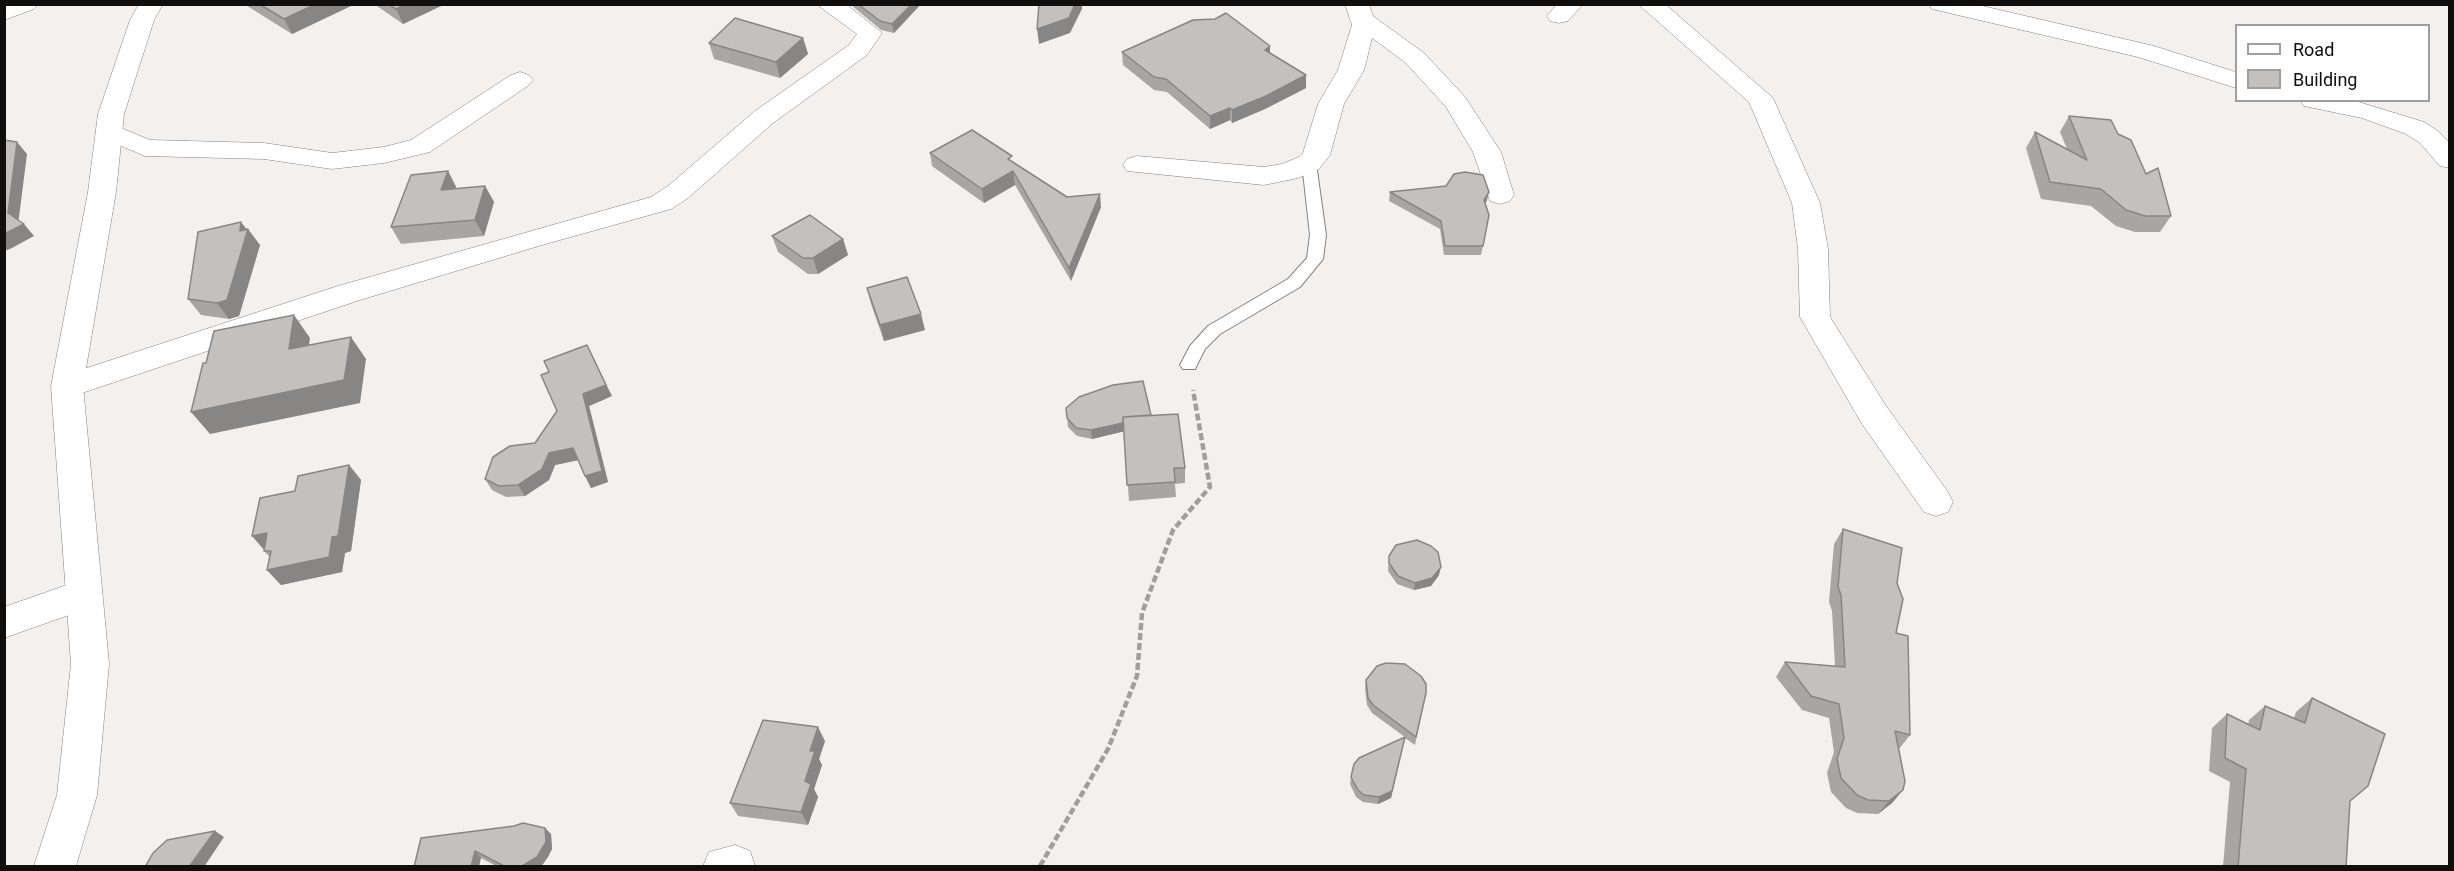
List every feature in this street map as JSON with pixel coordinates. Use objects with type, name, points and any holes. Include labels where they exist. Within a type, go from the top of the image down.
[{"type":"street","points":[[4,13],[26,4]]},
{"type":"street","points":[[55,867],[77,795],[90,664],[67,386],[102,192],[111,114],[142,20],[151,4]]},
{"type":"street","points":[[67,386],[349,293],[532,238],[661,203],[686,186],[764,117],[858,50],[870,33],[850,16],[828,4]]},
{"type":"street","points":[[1650,4],[1760,98],[1806,203],[1812,249],[1815,317],[1874,415],[1936,502]]},
{"type":"street","points":[[1940,4],[2145,51],[2235,80]]},
{"type":"street","points":[[1137,165],[1264,176],[1288,172],[1309,163],[1316,155],[1331,104],[1350,70],[1364,25],[1360,12]]},
{"type":"street","points":[[1360,12],[1415,58],[1456,104],[1487,152],[1500,195]]},
{"type":"street","points":[[109,130],[145,148],[264,151],[332,161],[420,146],[520,81]]},
{"type":"street","points":[[2322,102],[2383,116],[2430,137],[2450,160]]},
{"type":"street","points":[[4,623],[84,594]]},
{"type":"lane","points":[[1189,365],[1198,346],[1214,330],[1294,283],[1315,259],[1318,235],[1309,163]]},
{"type":"path","points":[[1040,867],[1108,749],[1137,676],[1142,613],[1173,530],[1210,487],[1189,365]]},
{"type":"building","points":[[259,4],[316,4],[284,19]]},
{"type":"building","points":[[388,4],[406,4],[396,9]]},
{"type":"building","points":[[858,4],[912,4],[892,24],[880,21]]},
{"type":"building","points":[[1039,4],[1075,4],[1069,18],[1037,29]]},
{"type":"building","points":[[1226,13],[1270,46],[1265,50],[1306,75],[1266,96],[1210,116],[1166,79],[1154,77],[1122,52],[1193,20],[1215,19]]},
{"type":"building","points":[[735,18],[803,38],[776,62],[709,43]]},
{"type":"building","points":[[2069,116],[2111,120],[2118,134],[2131,140],[2146,174],[2158,168],[2171,216],[2145,216],[2126,210],[2101,189],[2050,182],[2035,132],[2087,160]]},
{"type":"building","points":[[972,130],[1012,156],[1008,159],[1067,197],[1100,194],[1069,268],[1013,171],[982,189],[930,153]]},
{"type":"building","points":[[4,140],[17,142],[8,213],[24,224],[4,234]]},
{"type":"building","points":[[448,171],[441,190],[485,186],[475,220],[391,227],[411,175]]},
{"type":"building","points":[[1465,172],[1483,175],[1489,192],[1484,200],[1489,215],[1483,246],[1445,246],[1441,221],[1390,192],[1446,186],[1454,174]]},
{"type":"building","points":[[810,215],[843,239],[813,258],[803,258],[772,236]]},
{"type":"building","points":[[241,222],[240,231],[248,229],[227,300],[217,303],[188,299],[198,232]]},
{"type":"building","points":[[907,277],[921,314],[880,325],[867,288]]},
{"type":"building","points":[[294,315],[289,349],[351,337],[344,380],[191,412],[203,363],[206,363],[214,331]]},
{"type":"building","points":[[587,345],[606,385],[583,394],[602,471],[585,476],[573,448],[549,453],[542,469],[518,485],[499,486],[485,479],[493,457],[510,446],[535,443],[557,411],[541,375],[549,372],[544,361]]},
{"type":"building","points":[[1143,381],[1151,415],[1123,417],[1123,423],[1091,430],[1076,428],[1067,418],[1066,408],[1079,397],[1113,385]]},
{"type":"building","points":[[1178,414],[1185,468],[1174,468],[1175,482],[1127,485],[1123,417]]},
{"type":"building","points":[[349,465],[338,536],[332,537],[329,557],[267,570],[271,551],[264,551],[267,533],[252,536],[260,498],[295,491],[298,476]]},
{"type":"building","points":[[1843,529],[1902,548],[1897,583],[1903,599],[1896,633],[1908,636],[1910,735],[1895,731],[1905,781],[1903,790],[1889,801],[1868,800],[1857,795],[1841,778],[1837,759],[1844,738],[1839,704],[1811,696],[1785,662],[1845,667],[1841,595],[1838,587]]},
{"type":"building","points":[[1417,540],[1438,552],[1441,567],[1432,578],[1415,583],[1398,576],[1389,563],[1389,556],[1396,545]]},
{"type":"building","points":[[1386,663],[1405,664],[1421,676],[1426,684],[1416,737],[1373,705],[1368,698],[1366,680],[1377,666]]},
{"type":"building","points":[[2312,698],[2385,734],[2368,786],[2350,801],[2346,867],[2238,867],[2246,769],[2225,758],[2227,714],[2260,730],[2265,706],[2305,723]]},
{"type":"building","points":[[763,720],[818,727],[810,751],[815,751],[805,781],[811,784],[801,812],[730,803]]},
{"type":"building","points":[[1405,737],[1392,791],[1379,797],[1364,795],[1358,790],[1351,777],[1354,764],[1359,758]]},
{"type":"building","points":[[523,823],[545,828],[546,842],[537,857],[522,866],[506,867],[475,851],[471,867],[414,867],[421,838]]},
{"type":"building","points":[[215,831],[189,867],[145,867],[153,853],[167,840]]}]
